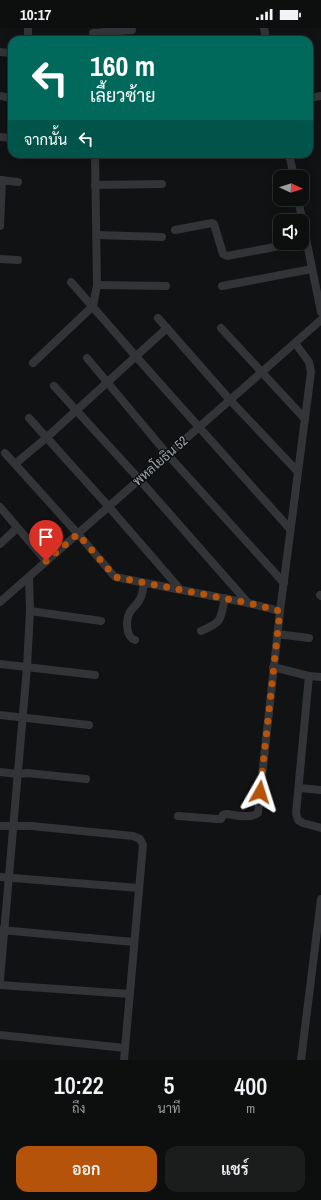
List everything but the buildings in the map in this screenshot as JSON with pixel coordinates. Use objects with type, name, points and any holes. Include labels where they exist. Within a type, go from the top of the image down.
[{"type":"street","points":[[93,34],[132,30]]},
{"type":"street","points":[[33,363],[93,306],[96,285],[95,158]]},
{"type":"street","points":[[290,158],[292,170]]},
{"type":"street","points":[[0,226],[1,180],[18,182]]},
{"type":"street","points":[[95,185],[162,184]]},
{"type":"street","points":[[175,230],[212,223],[214,224],[222,254],[227,256],[273,247]]},
{"type":"street","points":[[96,235],[162,237]]},
{"type":"street","points":[[307,250],[321,312]]},
{"type":"street","points":[[0,259],[18,260]]},
{"type":"street","points":[[222,286],[312,269]]},
{"type":"street","points":[[71,282],[290,529]]},
{"type":"street","points":[[96,285],[166,286]]},
{"type":"street","points":[[158,318],[230,400],[298,472]]},
{"type":"street","name":"พหลโยธิน 52","points":[[0,602],[321,320]]},
{"type":"street","points":[[15,464],[46,438],[167,328]]},
{"type":"street","points":[[221,328],[305,419]]},
{"type":"street","points":[[178,816],[217,819],[226,814],[256,816],[258,813],[273,667],[311,367],[295,343]]},
{"type":"street","points":[[87,358],[108,381],[168,455],[284,583]]},
{"type":"street","points":[[54,386],[139,479],[248,603]]},
{"type":"street","points":[[29,418],[180,589]]},
{"type":"street","points":[[5,453],[115,577],[225,598],[280,611]]},
{"type":"street","points":[[0,507],[46,561]]},
{"type":"street","points":[[0,544],[17,528]]},
{"type":"street","points":[[0,980],[2,930],[9,878],[23,718],[30,611],[29,577]]},
{"type":"street","points":[[135,640],[128,634],[128,618],[129,613],[140,600],[144,583]]},
{"type":"street","points":[[201,631],[218,623],[225,598]]},
{"type":"street","points":[[30,611],[101,620]]},
{"type":"street","points":[[277,634],[309,638]]},
{"type":"street","points":[[0,664],[95,675]]},
{"type":"street","points":[[273,667],[309,676],[321,677]]},
{"type":"street","points":[[309,676],[296,813],[298,820],[321,828]]},
{"type":"street","points":[[0,715],[89,725]]},
{"type":"street","points":[[0,772],[86,779]]},
{"type":"street","points":[[299,788],[321,790]]},
{"type":"street","points":[[0,826],[31,826],[125,835],[140,839],[143,845],[143,853],[124,1060]]},
{"type":"street","points":[[0,877],[140,888]]},
{"type":"street","points":[[301,1060],[321,899]]},
{"type":"street","points":[[2,930],[134,942]]},
{"type":"street","points":[[0,985],[130,994]]},
{"type":"street","points":[[0,1035],[125,1048]]},
{"type":"route","points":[[46,561],[78,534],[115,577],[248,603],[280,611],[260,792]]}]
